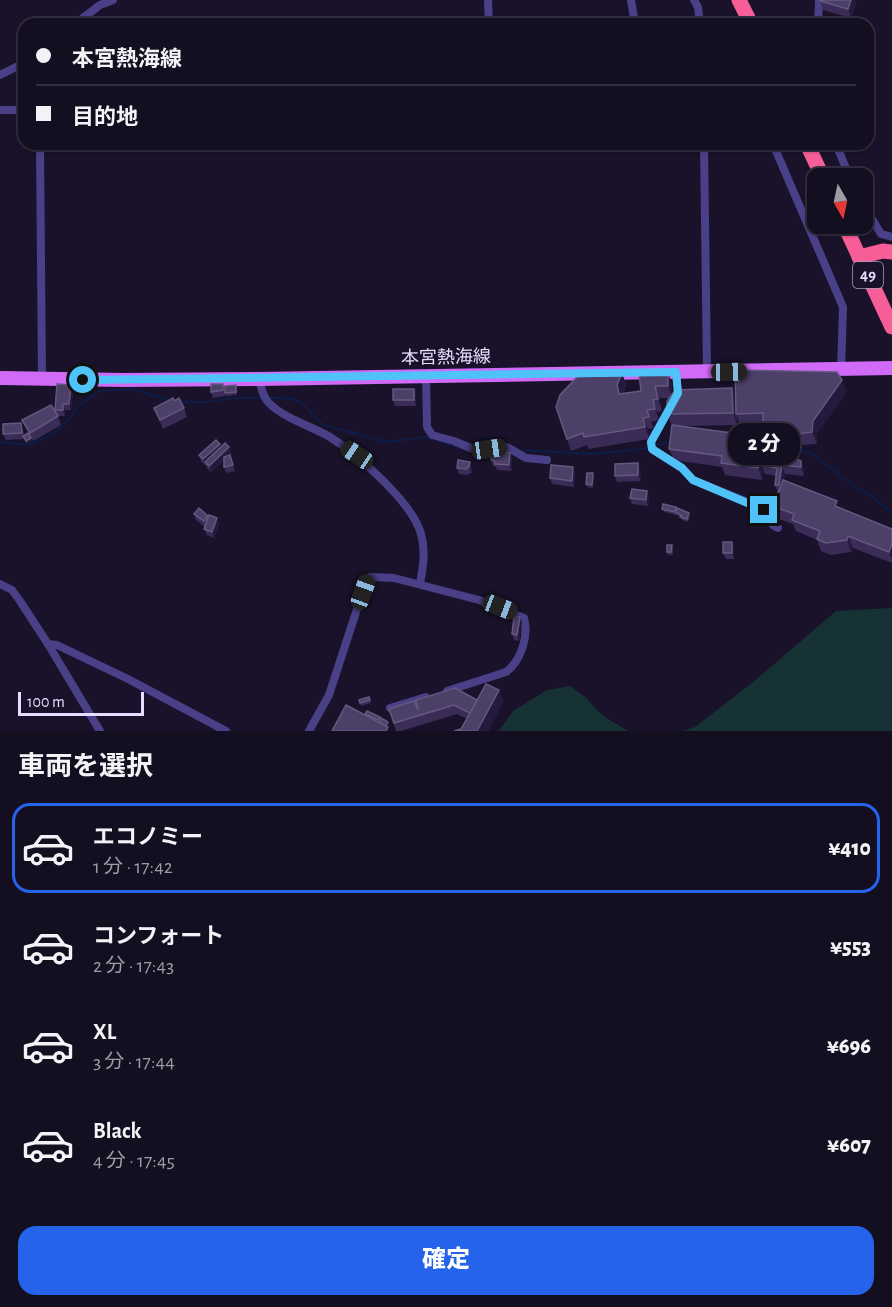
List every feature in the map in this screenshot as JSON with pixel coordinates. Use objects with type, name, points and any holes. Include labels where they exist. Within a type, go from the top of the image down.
[{"type":"highway","points":[[739,0],[748,18]]},
{"type":"highway","points":[[810,150],[818,168]]},
{"type":"highway","name":"49","points":[[849,234],[892,327]]},
{"type":"highway","points":[[859,257],[883,250],[892,252]]},
{"type":"main road","name":"本宮熱海線","points":[[0,378],[259,379],[892,368]]},
{"type":"street","points":[[82,18],[111,0]]},
{"type":"street","points":[[488,0],[489,18]]},
{"type":"street","points":[[631,0],[634,18]]},
{"type":"street","points":[[694,0],[699,18]]},
{"type":"street","points":[[818,18],[819,0]]},
{"type":"street","points":[[0,75],[18,66]]},
{"type":"street","points":[[0,110],[18,110]]},
{"type":"street","points":[[40,150],[42,379]]},
{"type":"street","points":[[704,150],[707,372]]},
{"type":"street","points":[[776,150],[843,307],[841,370]]},
{"type":"street","points":[[839,150],[846,168]]},
{"type":"street","points":[[873,222],[880,234],[892,237]]},
{"type":"street","points":[[676,372],[678,393],[651,442],[652,449],[682,468],[693,480],[764,510],[771,525],[778,528]]},
{"type":"street","points":[[426,376],[427,428],[432,435],[474,449],[507,447],[526,458],[547,460]]},
{"type":"street","points":[[259,379],[268,402],[329,436],[357,455],[408,510],[420,529],[423,543],[423,568],[420,584]]},
{"type":"street","points":[[309,731],[329,695],[367,580],[375,576],[420,584],[480,600],[524,618],[526,629],[520,654],[514,665],[506,672],[390,708]]},
{"type":"street","points":[[0,584],[12,590],[48,644],[100,731]]},
{"type":"street","points":[[48,644],[57,645],[128,679],[226,731]]},
{"type":"green space","points":[[892,608],[892,731],[684,731],[695,727],[752,683],[836,611]]},
{"type":"green space","points":[[570,686],[584,696],[603,716],[628,731],[499,731],[513,711],[547,690]]},
{"type":"building","points":[[820,0],[851,0],[848,9]]},
{"type":"building","points":[[735,370],[837,372],[842,380],[813,421],[812,432],[796,434],[796,431],[763,432],[763,413],[736,414]]},
{"type":"building","points":[[668,372],[668,386],[655,386],[658,399],[653,400],[655,409],[647,410],[649,417],[643,418],[645,427],[584,437],[583,433],[567,439],[556,407],[560,395],[579,375],[622,373],[617,385],[619,394],[641,391],[639,374]]},
{"type":"building","points":[[57,384],[71,385],[69,404],[63,404],[63,410],[55,410]]},
{"type":"building","points":[[211,384],[223,384],[223,390],[211,392]]},
{"type":"building","points":[[236,385],[236,392],[225,393],[225,386]]},
{"type":"building","points":[[732,388],[733,413],[667,414],[667,401],[675,390]]},
{"type":"building","points":[[393,389],[414,389],[414,400],[393,400]]},
{"type":"building","points":[[173,398],[174,401],[179,398],[184,408],[160,420],[154,408]]},
{"type":"building","points":[[51,405],[58,416],[30,433],[22,420]]},
{"type":"building","points":[[21,423],[22,433],[3,434],[3,424]]},
{"type":"building","points":[[672,425],[762,437],[758,468],[721,463],[722,456],[669,449]]},
{"type":"building","points":[[28,433],[31,438],[26,441],[23,436]]},
{"type":"building","points":[[216,440],[220,444],[203,459],[199,455]]},
{"type":"building","points":[[225,443],[229,447],[209,466],[205,462]]},
{"type":"building","points":[[765,448],[783,451],[782,456],[785,457],[786,451],[797,452],[796,459],[801,461],[801,467],[782,465],[779,485],[775,485],[777,468],[762,465]]},
{"type":"building","points":[[492,452],[510,453],[509,465],[495,464],[495,461],[491,460]]},
{"type":"building","points":[[230,455],[233,465],[224,467],[224,457]]},
{"type":"building","points":[[458,460],[470,462],[469,467],[467,469],[457,468]]},
{"type":"building","points":[[638,463],[638,475],[615,476],[615,464]]},
{"type":"building","points":[[551,465],[573,467],[572,481],[550,478]]},
{"type":"building","points":[[587,473],[593,473],[592,485],[586,484]]},
{"type":"building","points":[[783,480],[837,501],[835,506],[892,529],[892,544],[889,552],[848,536],[847,540],[826,543],[817,539],[820,531],[792,520],[794,514],[773,506]]},
{"type":"building","points":[[632,489],[647,491],[646,500],[630,498]]},
{"type":"building","points":[[663,504],[676,507],[675,512],[662,509]]},
{"type":"building","points":[[199,508],[208,516],[204,521],[194,514]]},
{"type":"building","points":[[677,508],[689,513],[687,519],[675,512]]},
{"type":"building","points":[[209,515],[217,518],[212,532],[204,529]]},
{"type":"building","points":[[723,542],[732,542],[732,553],[723,553]]},
{"type":"building","points":[[667,545],[672,545],[671,552],[667,552]]},
{"type":"building","points":[[514,616],[520,617],[517,635],[512,634]]},
{"type":"building","points":[[486,684],[499,690],[477,731],[454,731],[461,729]]},
{"type":"building","points":[[455,688],[477,700],[470,713],[454,705],[394,723],[389,709],[414,701],[418,710],[416,700]]},
{"type":"building","points":[[369,697],[370,700],[360,703],[359,700]]},
{"type":"building","points":[[346,705],[388,727],[386,731],[332,731]]},
{"type":"building","points":[[367,711],[380,717],[378,720],[365,714]]},
{"type":"building","points":[[381,718],[388,722],[386,726],[379,722]]},
{"type":"waterway","points":[[0,442],[29,445],[50,435],[64,425],[79,406],[99,391],[131,389],[170,400]]},
{"type":"waterway","points":[[179,402],[262,398]]},
{"type":"waterway","points":[[268,398],[298,401],[324,425],[387,442],[426,437],[432,439]]},
{"type":"waterway","points":[[438,441],[480,454],[507,451]]},
{"type":"waterway","points":[[655,446],[673,441]]},
{"type":"waterway","points":[[788,443],[816,456],[849,483],[872,496],[892,513]]},
{"type":"waterway","points":[[522,450],[593,454],[650,448]]},
{"type":"route","points":[[83,380],[676,372],[678,393],[651,442],[652,449],[682,468],[693,480],[764,510]]}]
